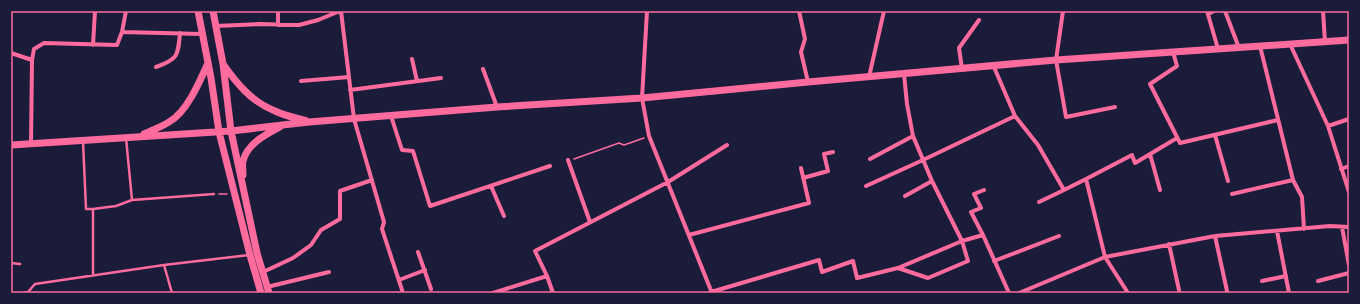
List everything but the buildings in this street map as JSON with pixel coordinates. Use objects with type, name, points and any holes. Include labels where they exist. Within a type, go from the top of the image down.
[{"type":"main road","points":[[198,11],[211,78],[218,132],[261,293]]},
{"type":"main road","points":[[213,11],[223,64],[231,131],[268,290]]},
{"type":"main road","points":[[11,145],[231,131],[354,118],[642,98],[808,82],[994,67],[1056,60],[1349,40]]},
{"type":"main road","points":[[139,136],[170,122],[186,106],[200,82],[208,63]]},
{"type":"main road","points":[[223,64],[236,82],[252,98],[275,111],[309,122]]},
{"type":"main road","points":[[211,78],[218,80],[224,75]]},
{"type":"main road","points":[[242,183],[244,161],[253,144],[265,135],[284,125]]},
{"type":"street","points":[[93,45],[95,11]]},
{"type":"street","points":[[32,144],[32,60],[34,49],[44,43],[117,45],[122,32],[126,11]]},
{"type":"street","points":[[278,11],[278,25]]},
{"type":"street","points":[[215,26],[259,24],[299,25],[318,20],[341,11],[354,118],[384,222],[382,229],[403,293]]},
{"type":"street","points":[[647,11],[642,98],[649,136],[689,234],[711,293],[819,260],[822,272],[853,261],[857,278],[898,268],[962,240],[983,235]]},
{"type":"street","points":[[799,11],[805,39],[801,52],[808,82]]},
{"type":"street","points":[[869,77],[884,11]]},
{"type":"street","points":[[1063,11],[1056,60],[1066,117],[1115,107]]},
{"type":"street","points":[[1214,11],[1207,12],[1218,49]]},
{"type":"street","points":[[1225,11],[1239,48]]},
{"type":"street","points":[[1323,11],[1325,42]]},
{"type":"street","points":[[962,69],[959,48],[979,20]]},
{"type":"street","points":[[122,32],[202,34]]},
{"type":"street","points":[[156,67],[170,62],[179,51],[180,33]]},
{"type":"street","points":[[1290,44],[1328,126],[1349,192]]},
{"type":"street","points":[[1260,46],[1293,180],[1302,197],[1304,229]]},
{"type":"street","points":[[11,52],[32,60]]},
{"type":"street","points":[[1174,52],[1177,66],[1150,84],[1180,143],[1278,120]]},
{"type":"street","points":[[412,59],[417,81]]},
{"type":"street","points":[[994,67],[1015,116],[1038,145],[1064,190]]},
{"type":"street","points":[[483,69],[497,107]]},
{"type":"street","points":[[898,268],[928,278],[968,261],[962,240],[932,181],[913,136],[907,104],[904,74]]},
{"type":"street","points":[[301,81],[349,77]]},
{"type":"street","points":[[350,90],[441,78]]},
{"type":"street","points":[[391,116],[402,150],[413,151],[430,206],[550,166]]},
{"type":"street","points":[[866,186],[1015,116]]},
{"type":"street","points":[[1328,126],[1349,119]]},
{"type":"street","points":[[1215,135],[1228,181]]},
{"type":"street","points":[[870,159],[913,136]]},
{"type":"street","points":[[1039,202],[1132,155],[1135,162],[1177,138]]},
{"type":"street","points":[[552,293],[547,276],[535,251],[668,182],[727,146]]},
{"type":"street","points":[[803,178],[828,171],[824,154],[833,152]]},
{"type":"street","points":[[1150,154],[1160,190]]},
{"type":"street","points":[[568,160],[590,222]]},
{"type":"street","points":[[1341,169],[1349,166]]},
{"type":"street","points":[[689,234],[809,203],[801,168]]},
{"type":"street","points":[[1086,179],[1105,257],[1128,293]]},
{"type":"street","points":[[263,272],[293,258],[311,245],[321,230],[340,219],[340,191],[372,180]]},
{"type":"street","points":[[1232,194],[1293,180]]},
{"type":"street","points":[[905,196],[932,181]]},
{"type":"street","points":[[491,186],[504,216]]},
{"type":"street","points":[[984,190],[974,194],[981,208],[971,212],[1009,293]]},
{"type":"street","points":[[1342,227],[1349,265]]},
{"type":"street","points":[[1019,293],[1105,257],[1169,244],[1215,236],[1349,227]]},
{"type":"street","points":[[1278,231],[1289,293]]},
{"type":"street","points":[[994,261],[1059,236]]},
{"type":"street","points":[[1215,236],[1227,291]]},
{"type":"street","points":[[1169,244],[1179,290]]},
{"type":"street","points":[[418,252],[431,289]]},
{"type":"street","points":[[398,280],[425,270]]},
{"type":"street","points":[[268,290],[329,272]]},
{"type":"street","points":[[1318,280],[1349,273]]},
{"type":"street","points":[[493,293],[547,276]]},
{"type":"street","points":[[1262,280],[1286,276]]},
{"type":"lane","points":[[126,137],[132,200]]},
{"type":"lane","points":[[83,141],[86,209],[116,206],[132,200],[214,194]]},
{"type":"lane","points":[[93,276],[94,209]]},
{"type":"lane","points":[[27,293],[35,284],[164,265],[250,255]]},
{"type":"lane","points":[[11,263],[20,264]]},
{"type":"lane","points":[[164,265],[172,293]]},
{"type":"path","points":[[568,160],[618,144],[624,145],[649,136]]},
{"type":"path","points":[[214,194],[235,195]]}]
